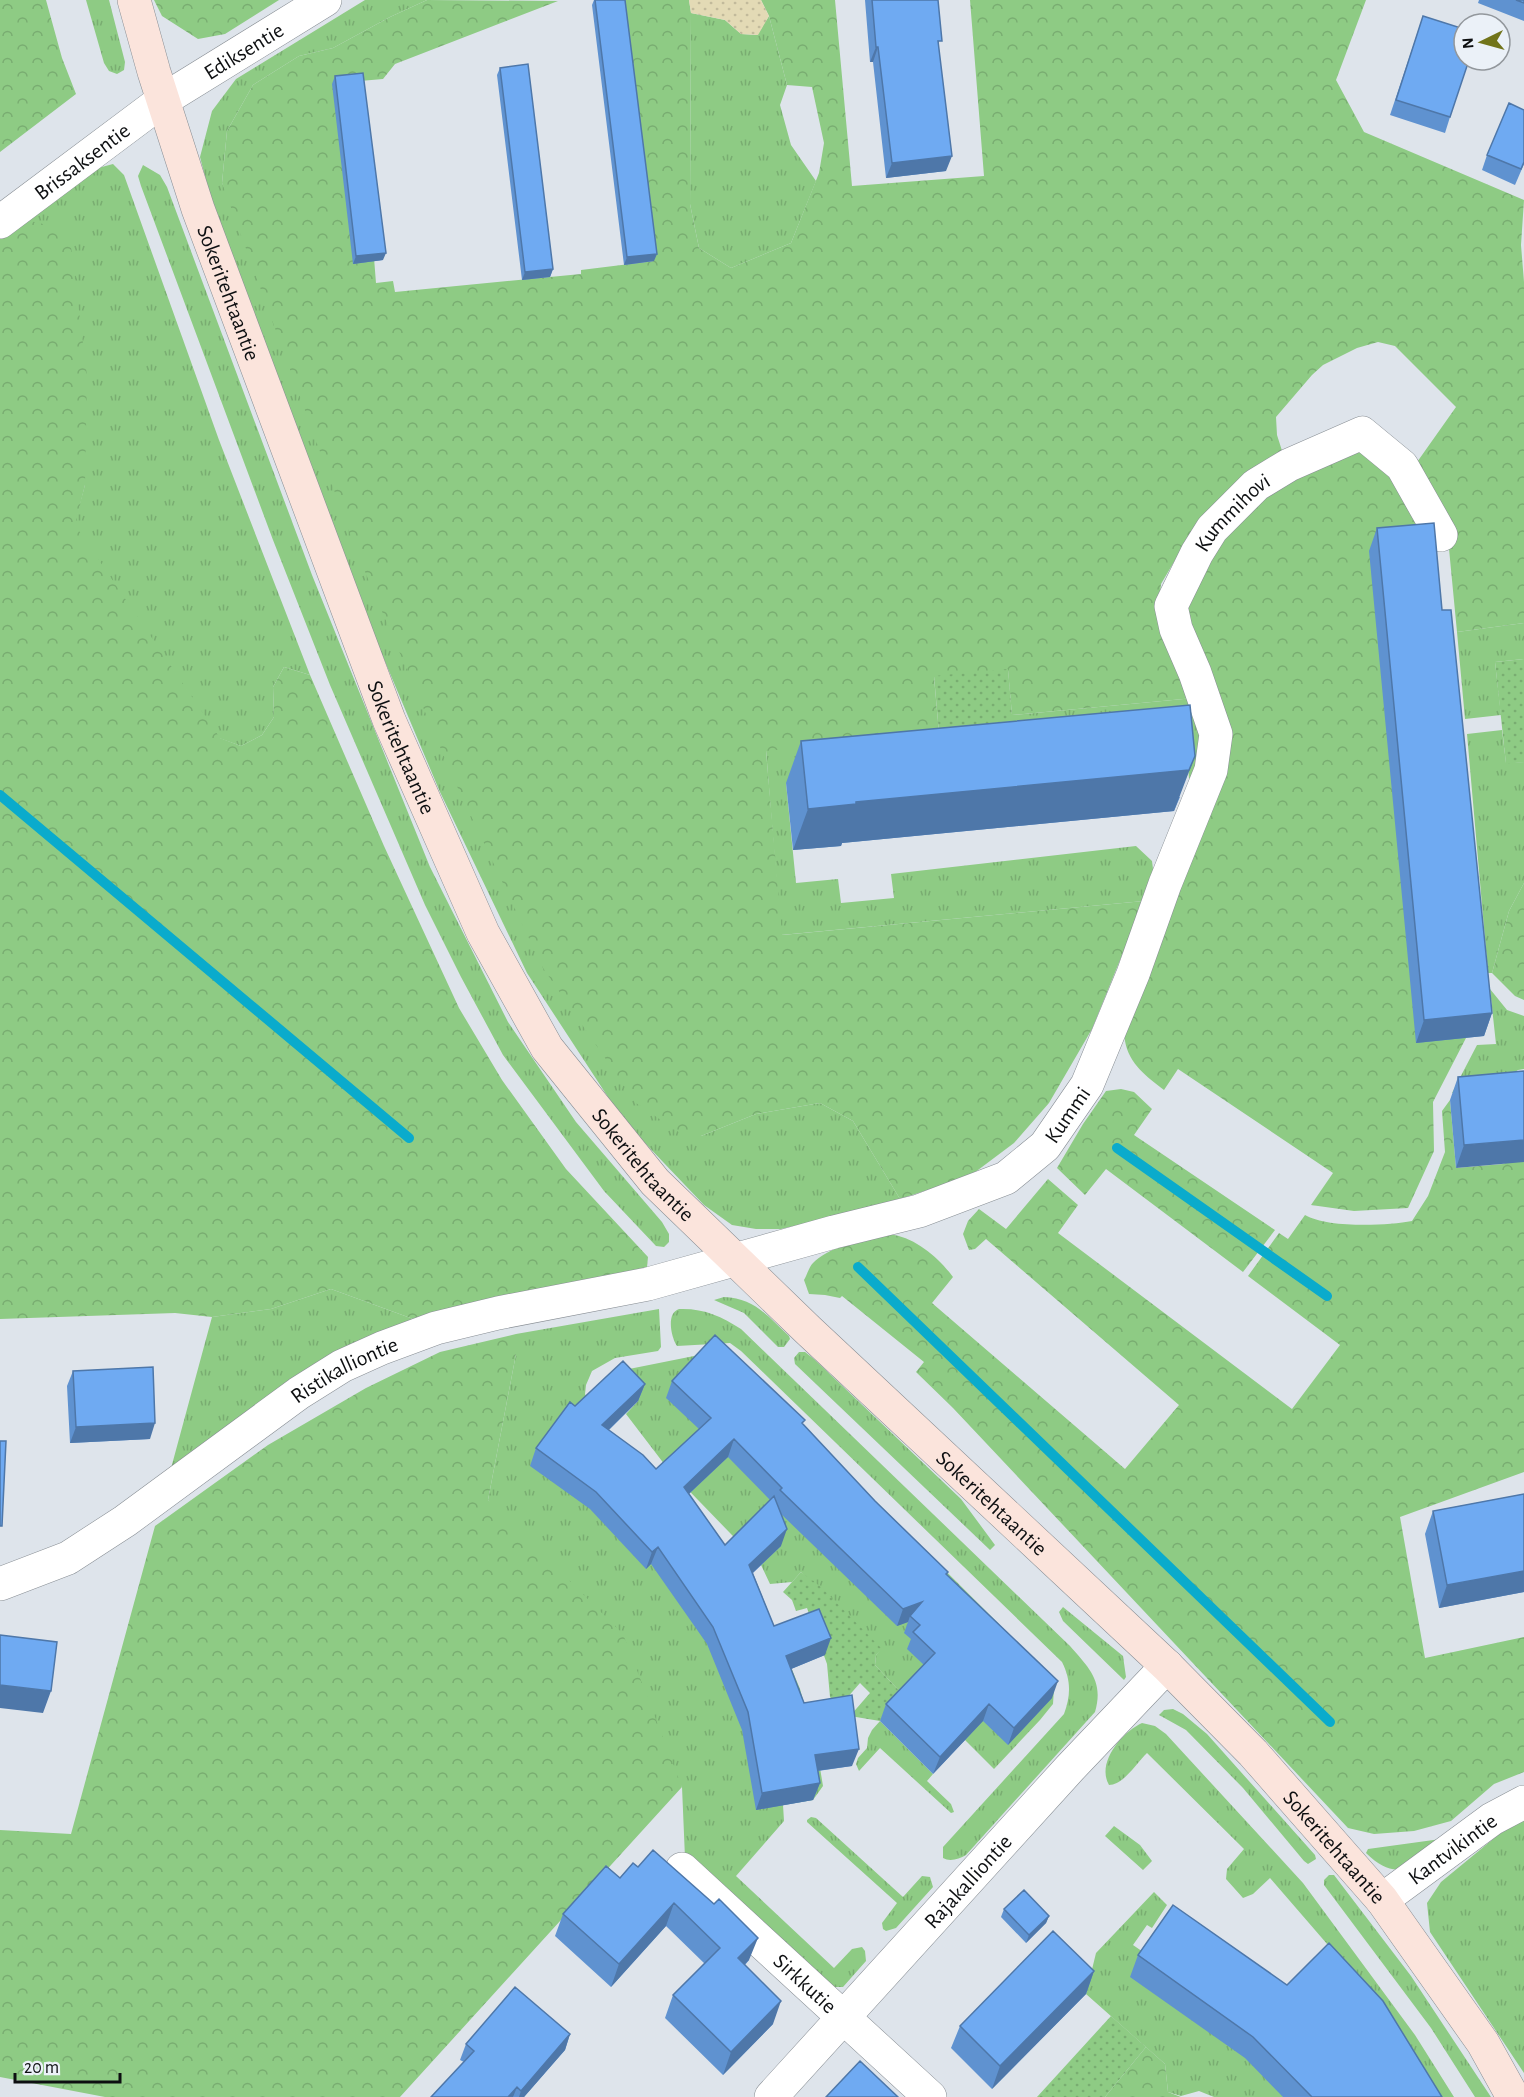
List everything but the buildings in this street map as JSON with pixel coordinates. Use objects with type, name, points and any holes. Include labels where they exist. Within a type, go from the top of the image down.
[{"type":"street","name":"Sokeritehtaantie","points":[[134,0],[198,209],[389,720],[483,933],[547,1048],[655,1182],[734,1260],[1167,1666],[1253,1753],[1382,1900],[1483,2043],[1513,2097]]},
{"type":"street","name":"Ediksentie","points":[[163,100],[325,0]]},
{"type":"street","name":"Brissaksentie","points":[[0,222],[163,100]]},
{"type":"street","name":"Kummihovi","points":[[1210,770],[1216,734],[1195,673],[1176,629],[1171,606],[1197,553],[1212,529],[1256,484],[1289,465],[1362,433],[1402,466],[1441,535]]},
{"type":"street","name":"Kummi","points":[[734,1260],[919,1211],[1006,1178],[1046,1146],[1087,1085],[1133,974],[1165,884],[1210,770]]},
{"type":"street","name":"Ristikalliontie","points":[[0,1584],[69,1558],[134,1515],[299,1393],[342,1366],[382,1348],[436,1328],[498,1313],[648,1284],[734,1260]]},
{"type":"street","name":"Rajakalliontie","points":[[771,2097],[1070,1768],[1167,1666]]},
{"type":"street","name":"Kantvikintie","points":[[1382,1900],[1492,1819],[1524,1802]]},
{"type":"street","name":"Sirkkutie","points":[[682,1869],[930,2097]]},
{"type":"green space","points":[[0,0],[46,0],[62,58],[76,94],[0,152]]},
{"type":"green space","points":[[86,0],[109,0],[125,62],[124,70],[117,74],[109,71],[104,63]]},
{"type":"green space","points":[[154,0],[279,0],[225,34],[198,39],[162,16]]},
{"type":"green space","points":[[365,0],[427,0],[333,48],[299,56],[253,85],[227,131],[222,183],[701,1136],[756,1114],[820,1103],[853,1121],[900,1199],[781,1229],[756,1229],[732,1225],[704,1205],[623,1120],[527,973],[440,792],[343,562],[208,188],[200,157],[212,111],[236,79]]},
{"type":"green space","points":[[427,0],[558,1],[395,64],[383,79],[360,81],[376,283],[393,281],[395,292],[581,274],[581,270],[654,261],[621,0],[689,0],[691,13],[690,204],[699,248],[731,268],[791,243],[819,173],[824,143],[812,87],[787,85],[769,16],[761,0],[835,0],[852,186],[984,176],[970,0],[1366,0],[1336,80],[1364,132],[1524,200],[1521,245],[1524,282],[1524,623],[1457,632],[1447,528],[1415,465],[1456,407],[1395,346],[1378,342],[1357,348],[1323,365],[1312,375],[1276,417],[1277,435],[1284,457],[1198,521],[1161,584],[1158,614],[1194,698],[1012,715],[1008,670],[934,677],[939,733],[766,751],[782,935],[1144,901],[1092,1029],[1049,1103],[1014,1143],[970,1176],[900,1199],[853,1121],[820,1103],[756,1114],[701,1136],[680,1133],[636,1103],[543,968],[455,782],[357,553],[222,183],[227,131],[253,85],[299,56],[333,48]]},
{"type":"green space","points":[[691,13],[725,20],[741,34],[757,35],[769,16],[787,85],[780,105],[791,145],[816,181],[791,243],[731,268],[699,248],[690,204]]},
{"type":"green space","points":[[113,164],[124,175],[219,440],[310,675],[284,667],[273,687],[274,717],[262,735],[241,746],[219,738],[74,525],[85,485],[27,220],[98,168]]},
{"type":"green space","points":[[143,165],[160,175],[167,187],[312,575],[430,867],[508,1022],[576,1122],[662,1222],[669,1234],[669,1242],[664,1247],[656,1246],[604,1191],[503,1055],[425,905],[330,685],[273,540],[141,186],[138,176]]},
{"type":"green space","points":[[26,220],[69,230],[87,376],[85,485],[75,525],[220,738],[241,746],[262,735],[274,717],[273,687],[284,667],[310,675],[384,846],[459,1008],[502,1080],[566,1169],[648,1257],[647,1267],[416,1320],[331,1289],[271,1309],[212,1317],[175,1313],[0,1319],[0,239]]},
{"type":"green space","points":[[1351,444],[1427,509],[1466,1038],[1433,1102],[1434,1151],[1408,1208],[1354,1211],[1311,1205],[1333,1173],[1178,1069],[1164,1090],[1145,1075],[1130,1057],[1124,1033],[1127,1007],[1211,807],[1183,593],[1245,511]]},
{"type":"green space","points":[[1524,623],[1524,659],[1495,662],[1501,715],[1465,719],[1457,632]]},
{"type":"green space","points":[[1524,659],[1524,762],[1506,764],[1495,662]]},
{"type":"green space","points":[[1008,669],[1013,726],[939,733],[934,676]]},
{"type":"green space","points":[[1194,698],[1203,742],[1201,763],[1189,779],[1188,764],[786,783],[796,883],[838,879],[841,903],[894,898],[891,874],[1136,846],[1152,861],[1154,877],[1144,901],[781,935],[766,750],[1012,726],[1012,715]]},
{"type":"green space","points":[[1502,730],[1506,763],[1524,762],[1524,883],[1509,911],[1492,973],[1488,973],[1467,734]]},
{"type":"green space","points":[[1524,883],[1524,1000],[1515,996],[1492,973],[1509,911]]},
{"type":"green space","points":[[1490,989],[1507,1010],[1524,1016],[1524,1069],[1518,1070],[1489,1088],[1452,1093],[1477,1045],[1496,1044]]},
{"type":"green space","points":[[1121,1089],[1134,1092],[1152,1109],[1134,1135],[1275,1230],[1243,1272],[1106,1169],[1085,1195],[1057,1168],[1106,1091]]},
{"type":"green space","points":[[1450,1100],[1456,1168],[1503,1164],[1524,1155],[1524,1472],[1400,1517],[1425,1658],[1524,1637],[1524,1772],[1494,1784],[1451,1821],[1414,1831],[1374,1834],[1348,1828],[953,1408],[916,1372],[924,1362],[842,1296],[840,1298],[809,1294],[804,1280],[812,1265],[819,1258],[839,1247],[864,1238],[894,1235],[919,1245],[942,1263],[953,1277],[932,1303],[1125,1469],[1179,1405],[986,1239],[975,1249],[969,1250],[963,1234],[968,1221],[979,1209],[1006,1229],[1048,1179],[1078,1205],[1058,1233],[1292,1409],[1340,1345],[1248,1276],[1279,1233],[1288,1239],[1305,1215],[1342,1224],[1373,1225],[1412,1221],[1428,1196],[1445,1152],[1442,1111]]},
{"type":"green space","points":[[331,1289],[416,1320],[170,1472],[212,1317],[271,1309]]},
{"type":"green space","points":[[724,1297],[735,1298],[753,1305],[790,1339],[784,1347],[778,1347],[744,1313],[714,1300]]},
{"type":"green space","points":[[659,1309],[661,1347],[658,1351],[615,1358],[592,1371],[585,1394],[594,1415],[772,1621],[800,1689],[817,1750],[823,1786],[813,1800],[783,1805],[784,1821],[736,1876],[834,1968],[852,1949],[862,1947],[866,1961],[843,1987],[830,1987],[685,1858],[682,1787],[488,1500],[516,1354],[516,1334]]},
{"type":"green space","points":[[679,1309],[712,1314],[741,1329],[1070,1646],[1089,1668],[1098,1692],[1095,1712],[966,1855],[952,1860],[943,1858],[943,1847],[1064,1714],[1069,1688],[1062,1662],[741,1351],[730,1343],[677,1346],[673,1337],[671,1320],[672,1315]]},
{"type":"green space","points":[[516,1334],[516,1354],[488,1500],[623,1634],[682,1787],[400,2097],[105,2097],[0,2077],[0,1830],[71,1834],[155,1526],[268,1445],[366,1388],[440,1352]]},
{"type":"green space","points":[[799,1352],[805,1352],[814,1359],[961,1499],[995,1545],[990,1550],[795,1364],[794,1358]]},
{"type":"green space","points":[[709,1353],[734,1360],[1031,1656],[1054,1688],[1053,1704],[994,1769],[965,1740],[904,1696],[875,1665],[876,1655],[881,1649],[801,1572],[792,1582],[770,1584],[761,1565],[668,1469],[626,1414],[638,1401],[624,1370]]},
{"type":"green space","points":[[801,1572],[821,1587],[882,1649],[876,1655],[875,1665],[904,1696],[880,1721],[850,1716],[870,1693],[860,1683],[839,1707],[830,1697],[827,1664],[807,1608],[796,1611],[792,1600],[783,1592]]},
{"type":"green space","points":[[1063,1607],[1123,1656],[1126,1677],[1124,1680],[1063,1621],[1059,1612]]},
{"type":"green space","points":[[1173,1709],[1183,1714],[1207,1734],[1315,1855],[1316,1859],[1308,1864],[1304,1861],[1243,1788],[1186,1730],[1159,1715],[1164,1710]]},
{"type":"green space","points":[[880,1721],[933,1774],[927,1781],[951,1804],[954,1812],[951,1813],[880,1748],[859,1771],[856,1764],[858,1758],[867,1748],[868,1738]]},
{"type":"green space","points":[[1142,1723],[1155,1726],[1166,1734],[1303,1883],[1415,2035],[1454,2097],[1415,2097],[1334,1952],[1270,1878],[1253,1894],[1243,1898],[1226,1879],[1227,1869],[1244,1849],[1147,1753],[1125,1777],[1109,1785],[1106,1776],[1108,1758],[1119,1741]]},
{"type":"green space","points":[[811,1817],[816,1818],[903,1897],[922,1876],[930,1877],[933,1887],[896,1928],[886,1931],[882,1923],[897,1903],[807,1822]]},
{"type":"green space","points":[[1524,1819],[1524,2073],[1430,1932],[1427,1903],[1441,1882],[1498,1835]]},
{"type":"green space","points":[[1114,1826],[1140,1845],[1152,1861],[1143,1870],[1105,1836]]},
{"type":"green space","points":[[1448,1838],[1418,1862],[1399,1869],[1378,1863],[1366,1853],[1368,1849]]},
{"type":"green space","points":[[1329,1875],[1334,1875],[1411,1976],[1491,2097],[1475,2097],[1431,2028],[1324,1885],[1324,1880]]},
{"type":"green space","points":[[1154,1892],[1167,1905],[1152,1928],[1147,1925],[1133,1945],[1146,1954],[1272,2001],[1283,2097],[1214,2097],[1199,2091],[1181,2096],[1168,2092],[1165,2064],[1086,1994],[1096,1953]]},
{"type":"green space","points":[[1111,2016],[1146,2047],[1105,2097],[1037,2097]]},
{"type":"green space","points":[[1146,2047],[1165,2064],[1168,2092],[1181,2097],[1105,2097]]},
{"type":"sand","points":[[689,0],[761,0],[769,16],[758,35],[741,34],[725,20],[691,13]]},
{"type":"waterway","points":[[0,795],[409,1138]]},
{"type":"waterway","points":[[1117,1148],[1327,1296]]},
{"type":"waterway","points":[[858,1267],[1330,1722]]}]
